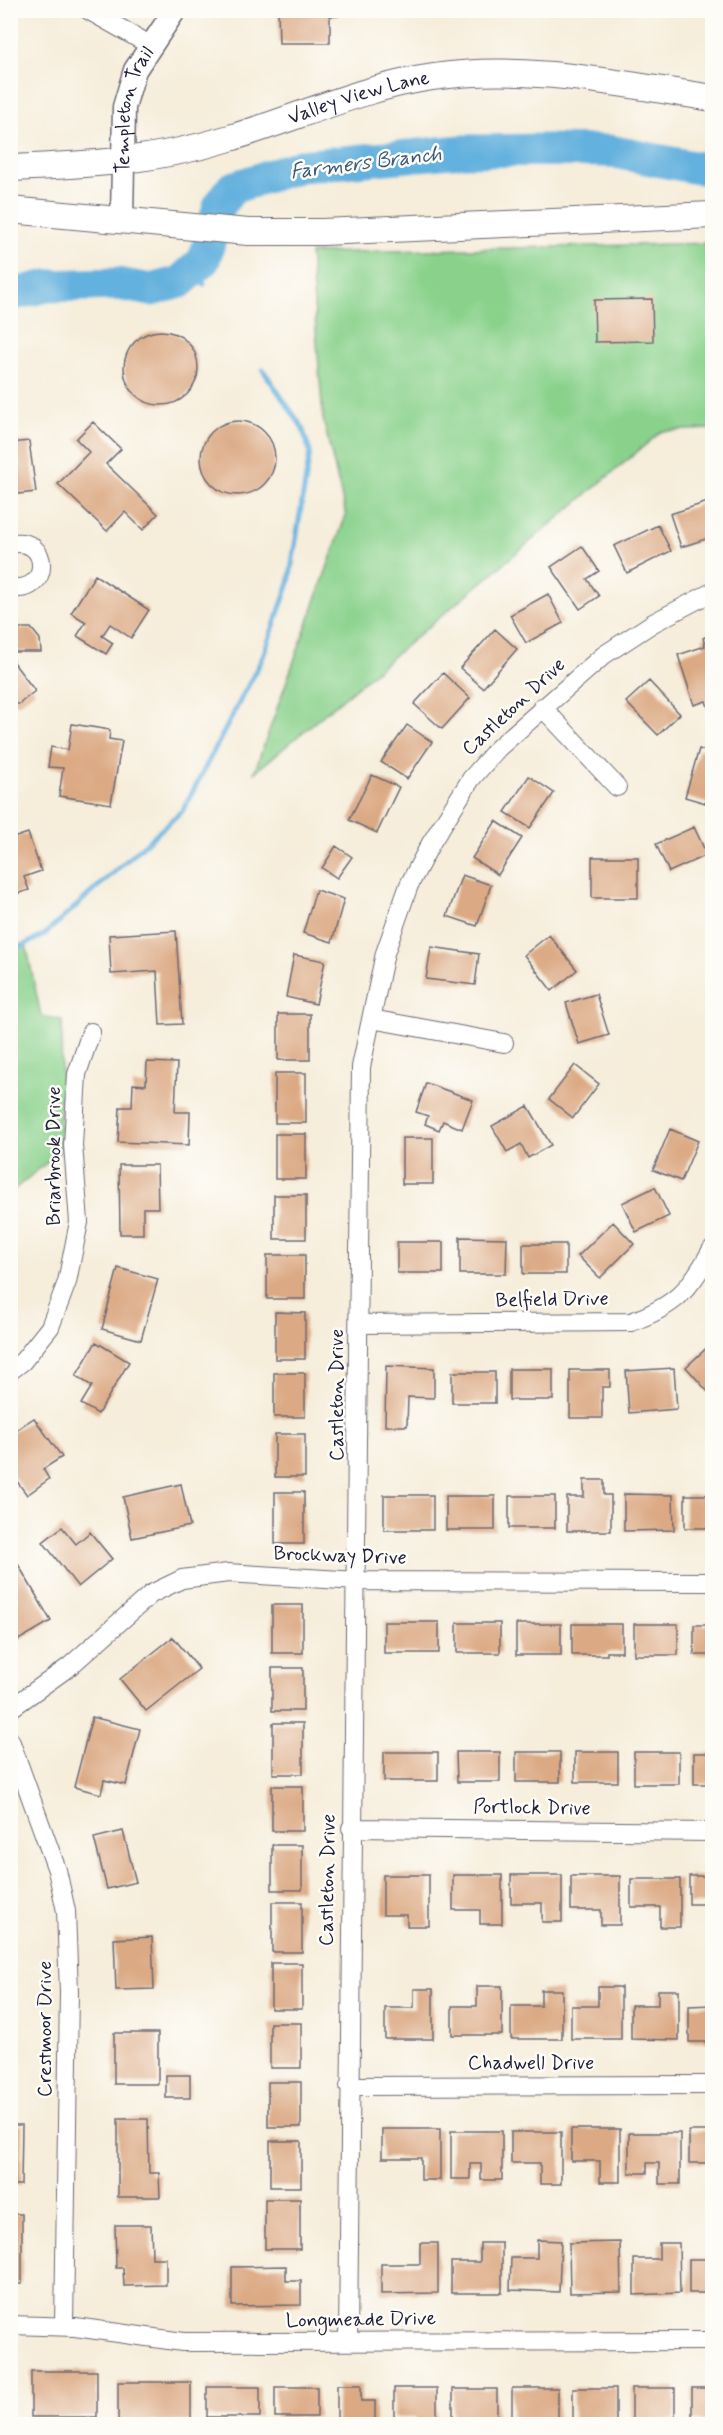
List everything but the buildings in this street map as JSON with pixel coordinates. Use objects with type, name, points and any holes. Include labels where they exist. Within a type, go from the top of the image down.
[{"type":"main road","name":"Valley View Lane","points":[[10,168],[153,158],[232,138],[339,100],[434,76],[483,73],[550,75],[712,98]]},
{"type":"main road","points":[[10,210],[248,232],[322,232],[712,215]]},
{"type":"street","points":[[88,10],[150,45]]},
{"type":"street","name":"Templeton Trail","points":[[122,219],[124,107],[135,70],[175,10]]},
{"type":"street","points":[[10,543],[28,544],[35,549],[41,562],[41,570],[34,583],[20,589],[10,587]]},
{"type":"street","name":"Castleton Drive","points":[[348,2342],[351,1828],[358,1581],[361,1067],[389,942],[409,885],[431,843],[471,779],[498,748],[542,707],[604,655],[653,623],[712,592]]},
{"type":"street","points":[[542,707],[617,787]]},
{"type":"street","points":[[371,1019],[504,1043]]},
{"type":"street","name":"Briarbrook Drive","points":[[10,1371],[23,1361],[50,1327],[67,1282],[79,1222],[73,1145],[77,1074],[92,1032]]},
{"type":"street","name":"Belfield Drive","points":[[360,1324],[631,1322],[661,1311],[688,1289],[712,1249]]},
{"type":"street","name":"Brockway Drive","points":[[10,1708],[70,1666],[150,1594],[182,1579],[228,1574],[358,1581],[712,1582]]},
{"type":"street","name":"Crestmoor Drive","points":[[10,1740],[57,1870],[66,1911],[69,1992],[64,2326]]},
{"type":"street","name":"Portlock Drive","points":[[351,1828],[712,1832]]},
{"type":"street","name":"Chadwell Drive","points":[[349,2086],[712,2085]]},
{"type":"street","name":"Longmeade Drive","points":[[10,2325],[64,2326],[183,2342],[712,2341]]},
{"type":"green space","points":[[712,243],[712,429],[662,431],[254,773],[346,515],[323,419],[310,253]]},
{"type":"green space","points":[[11,944],[26,944],[41,1016],[62,1020],[60,1152],[11,1192]]},
{"type":"waterway","name":"Farmers Branch","points":[[10,295],[47,286],[118,284],[151,290],[180,282],[204,260],[219,206],[232,188],[300,166],[462,151],[545,150],[609,151],[698,168],[712,167]]},
{"type":"waterway","points":[[193,270],[204,284]]},
{"type":"waterway","points":[[10,949],[44,935],[183,810],[262,659],[289,583],[310,452],[302,427],[263,370]]}]
